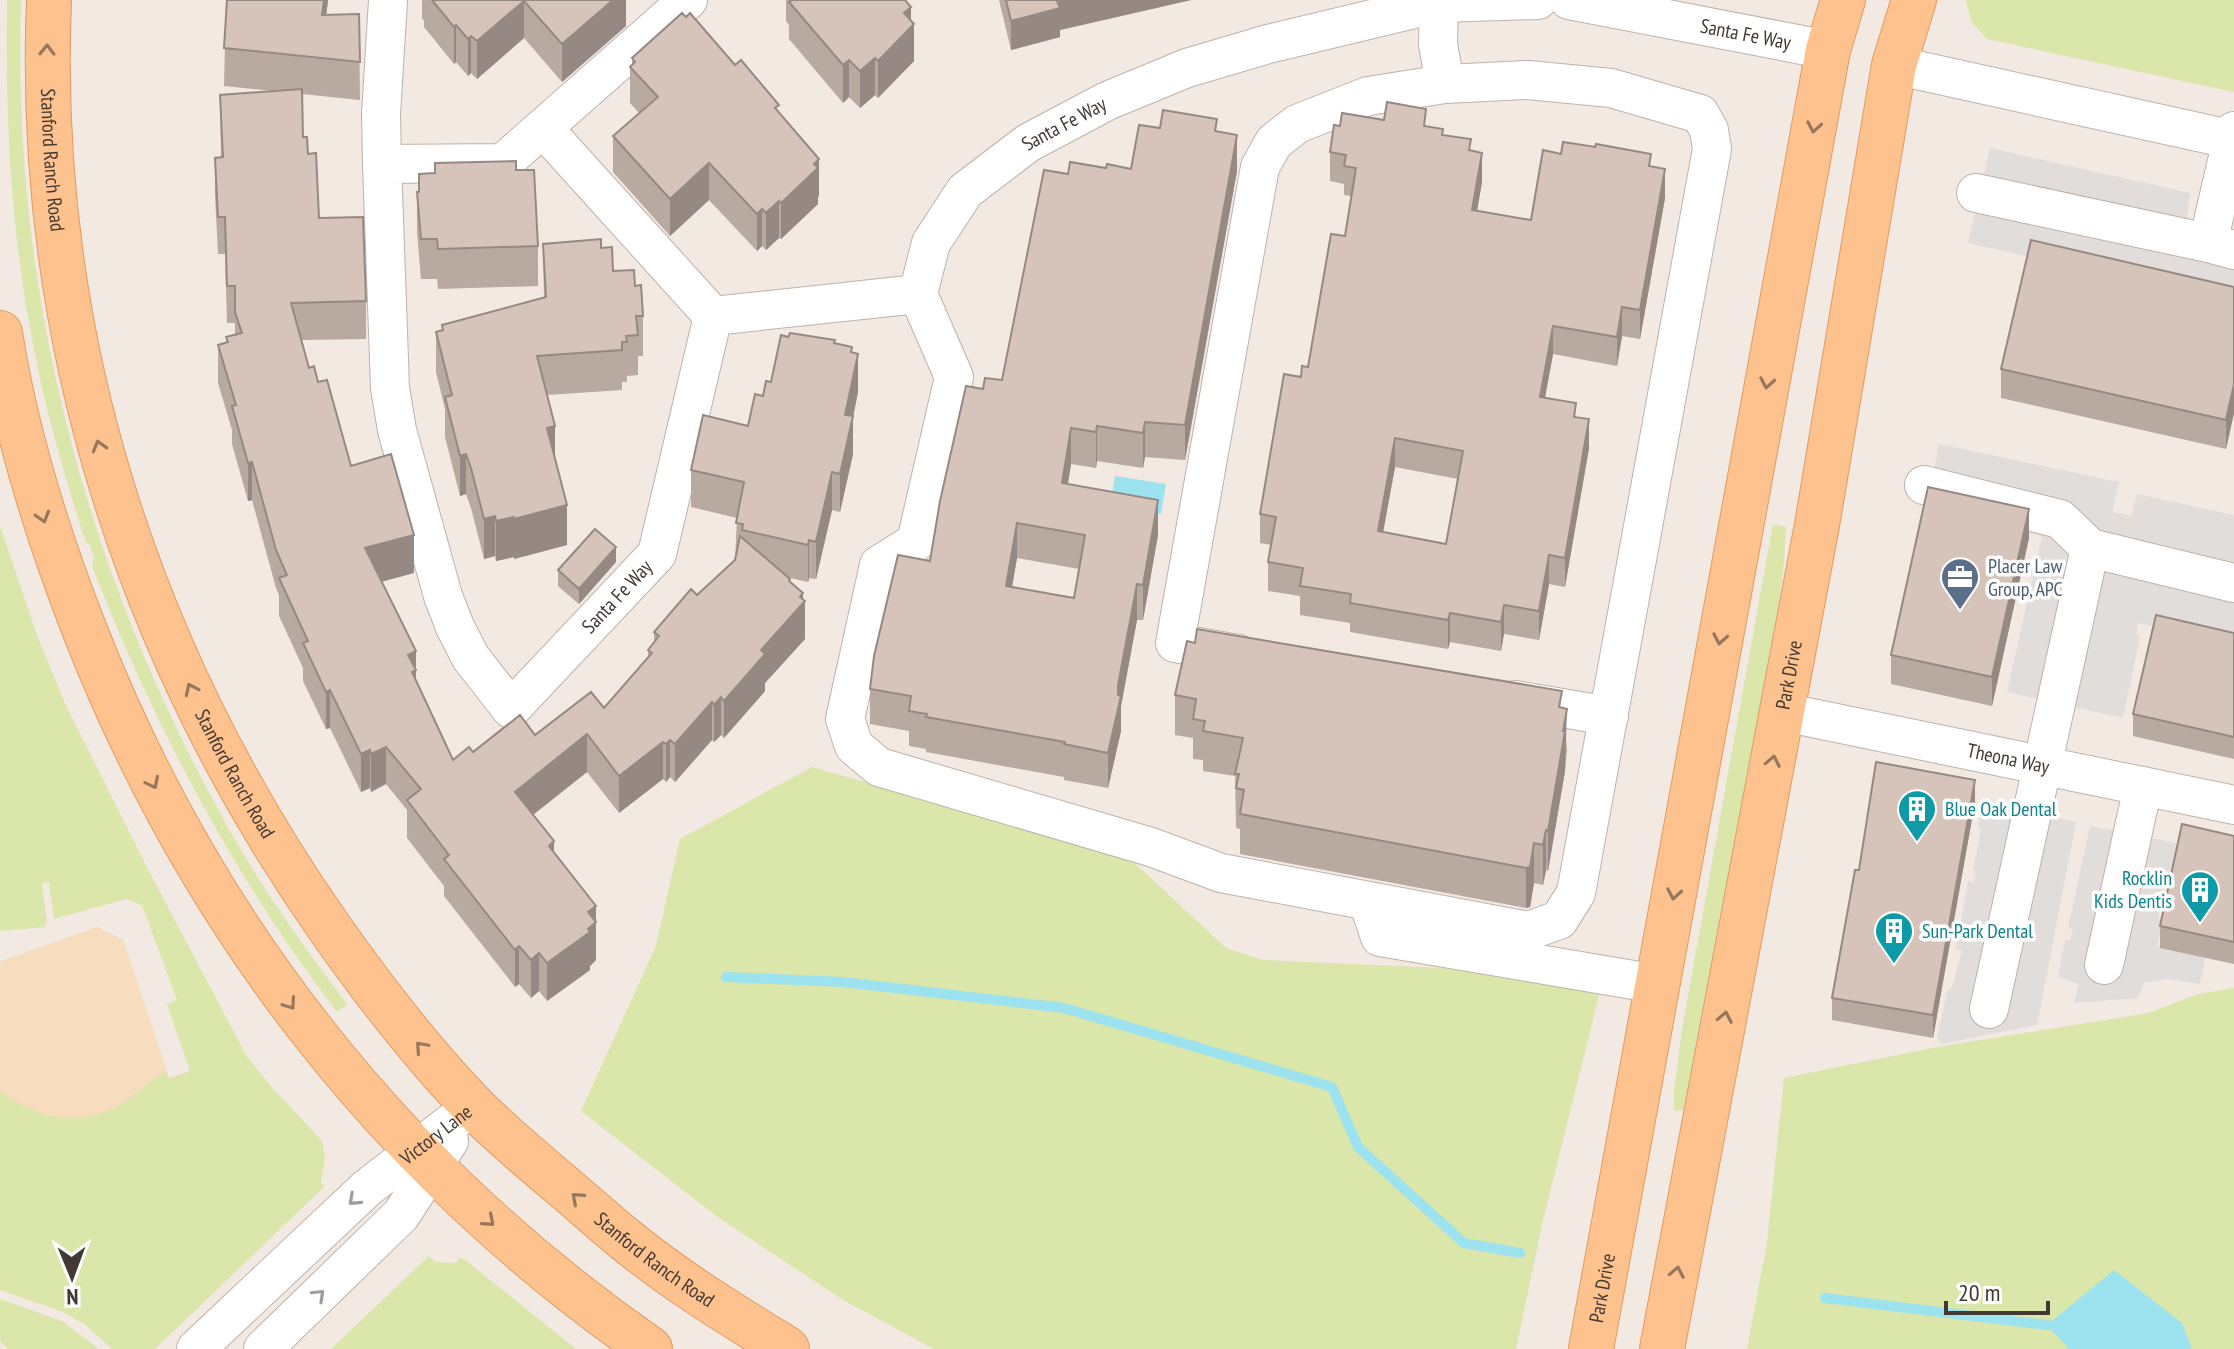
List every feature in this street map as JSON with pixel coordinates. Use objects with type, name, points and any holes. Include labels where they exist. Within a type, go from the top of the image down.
[{"type":"main road","name":"Stanford Ranch Road","points":[[49,0],[48,130],[54,204],[65,281],[94,429],[140,572],[201,711],[235,779],[273,845],[359,970],[406,1030],[473,1106],[627,1242],[787,1349]]},
{"type":"main road","name":"Park Drive","points":[[1591,1349],[1828,50],[1843,0]]},
{"type":"main road","points":[[1884,0],[1878,25],[1894,65]]},
{"type":"main road","name":"Park Drive","points":[[1662,1349],[1817,525],[1894,65],[1914,0]]},
{"type":"main road","points":[[1817,525],[1810,406],[1869,82],[1867,72],[1861,65],[1828,50]]},
{"type":"main road","points":[[0,333],[24,450],[46,526],[102,675],[156,788],[217,896],[301,1021],[422,1159],[521,1249],[650,1349]]},
{"type":"street","points":[[388,0],[381,114],[382,164],[503,163],[688,0]]},
{"type":"street","name":"Santa Fe Way","points":[[918,294],[931,243],[965,191],[1028,143],[1107,101],[1187,68],[1439,1],[1538,0]]},
{"type":"street","name":"Santa Fe Way","points":[[1569,0],[1828,50]]},
{"type":"street","points":[[1439,1],[1438,44],[1445,84]]},
{"type":"street","points":[[1894,65],[2234,137],[2221,247],[1976,193]]},
{"type":"street","points":[[543,128],[713,316],[918,294],[954,377],[916,542],[879,565],[845,719],[854,746],[879,767],[1151,847],[1221,873],[1528,931],[1559,920],[1576,893],[1712,149],[1709,130],[1700,114],[1611,88],[1528,80],[1445,84],[1368,96],[1297,124],[1274,142],[1260,167],[1175,643],[1267,659]]},
{"type":"street","name":"Santa Fe Way","points":[[382,164],[390,388],[397,430],[443,596],[455,627],[471,658],[511,709],[657,554],[713,316]]},
{"type":"street","points":[[1924,485],[2060,519],[2090,548],[2234,583]]},
{"type":"street","points":[[1989,1009],[2090,548]]},
{"type":"street","points":[[1481,695],[1609,716]]},
{"type":"street","name":"Theona Way","points":[[1783,712],[2234,805]]},
{"type":"street","points":[[2104,965],[2143,786]]},
{"type":"street","points":[[1368,901],[1380,937],[1657,984]]},
{"type":"street","name":"Victory Lane","points":[[196,1349],[367,1188],[422,1159],[473,1106]]},
{"type":"street","name":"Victory Lane","points":[[263,1349],[401,1215],[422,1159]]},
{"type":"green space","points":[[7,0],[21,0],[21,113],[30,224],[47,335],[71,443],[104,550],[143,654],[190,756],[256,874],[347,1004],[337,1012],[263,907],[199,798],[142,684],[92,566],[94,558],[90,545],[86,543],[65,473],[40,378],[20,266],[11,177]]},
{"type":"green space","points":[[1966,0],[2234,0],[2234,92],[1987,39],[1971,21]]},
{"type":"green space","points":[[1773,524],[1786,527],[1776,627],[1687,1111],[1674,1110],[1683,1024]]},
{"type":"green space","points":[[0,526],[37,635],[67,708],[151,875],[246,1055],[322,1141],[325,1157],[321,1183],[325,1186],[155,1349],[112,1349],[84,1324],[63,1312],[0,1290],[0,962],[97,927],[123,940],[169,1078],[190,1071],[167,1004],[177,1000],[142,905],[126,899],[54,919],[49,882],[42,883],[47,921],[44,927],[0,931]]},
{"type":"green space","points":[[812,767],[1128,857],[1226,948],[1263,960],[1507,971],[1599,995],[1543,1220],[1516,1349],[934,1349],[843,1300],[719,1218],[581,1111],[656,946],[680,839]]},
{"type":"green space","points":[[2234,988],[2234,1349],[1747,1349],[1767,1243],[1784,1078],[1937,1047],[2149,1013],[2198,994]]},
{"type":"green space","points":[[429,1256],[435,1262],[465,1260],[576,1349],[331,1349]]},
{"type":"green space","points":[[0,1299],[62,1321],[99,1349],[8,1349],[0,1341]]},
{"type":"sand","points":[[97,927],[123,940],[167,1072],[153,1079],[132,1097],[100,1114],[65,1118],[31,1110],[0,1091],[0,962]]},
{"type":"shaded area","points":[[1990,148],[2190,193],[2187,220],[2234,231],[2234,303],[1968,243]]},
{"type":"shaded area","points":[[1939,444],[2119,482],[2112,512],[2132,516],[2137,494],[2234,515],[2234,644],[2138,623],[2136,634],[2140,636],[2123,718],[2007,692],[2042,536],[2005,529],[1928,503]]},
{"type":"shaded area","points":[[1982,799],[2076,822],[2037,1025],[1941,1044],[1937,1037],[1948,989],[1952,988],[1962,950],[1956,949],[1968,881],[1974,883],[1976,872],[1973,871],[1981,829],[1978,828]]},
{"type":"shaded area","points":[[2090,826],[2181,844],[2171,885],[2166,885],[2158,918],[2163,920],[2157,946],[2206,956],[2200,984],[2166,979],[2144,983],[2138,998],[2074,1003],[2079,984],[2058,977],[2065,940],[2070,940],[2073,929],[2068,928]]},
{"type":"water","points":[[1115,476],[1166,484],[1161,514],[1111,499]]},
{"type":"water","points":[[2114,1270],[2182,1323],[2192,1349],[2069,1349],[2047,1325]]},
{"type":"building","points":[[227,0],[324,0],[322,15],[359,14],[360,62],[224,48]]},
{"type":"building","points":[[432,0],[613,0],[562,44],[524,1],[477,41],[471,36],[468,39],[456,25],[454,27]]},
{"type":"building","points":[[905,0],[911,7],[904,13],[914,24],[878,61],[875,58],[860,71],[849,60],[843,65],[789,2]]},
{"type":"building","points":[[1006,0],[1063,0],[1057,1],[1060,8],[1011,21]]},
{"type":"building","points":[[682,13],[686,17],[690,13],[735,65],[741,60],[779,105],[775,108],[819,159],[814,164],[818,168],[766,213],[762,209],[757,214],[709,163],[670,199],[613,136],[658,97],[630,67],[635,62],[632,58]]},
{"type":"building","points":[[302,89],[303,137],[307,137],[308,154],[316,153],[319,218],[363,217],[366,301],[291,303],[309,368],[314,366],[318,382],[327,380],[351,466],[391,454],[414,535],[365,548],[416,651],[408,655],[416,670],[412,672],[453,760],[469,747],[473,752],[520,715],[535,735],[591,692],[604,708],[652,653],[648,650],[659,636],[654,632],[691,589],[697,595],[735,560],[740,536],[803,593],[800,597],[805,601],[761,650],[765,654],[724,701],[721,697],[714,705],[712,702],[675,744],[670,740],[666,744],[663,742],[619,776],[587,734],[515,792],[554,841],[549,846],[596,906],[588,912],[596,922],[588,929],[590,932],[547,963],[539,953],[531,960],[519,946],[515,950],[444,859],[449,855],[407,800],[421,789],[386,747],[371,754],[370,750],[361,754],[303,643],[308,641],[279,578],[287,575],[276,550],[252,462],[248,463],[232,406],[236,405],[218,345],[228,342],[226,337],[242,333],[235,312],[235,286],[227,286],[225,217],[218,217],[215,158],[223,157],[220,95]]},
{"type":"building","points":[[1387,102],[1426,109],[1424,126],[1443,129],[1442,135],[1471,139],[1469,150],[1482,153],[1472,210],[1531,220],[1543,150],[1561,154],[1563,142],[1595,147],[1596,144],[1651,154],[1649,166],[1665,169],[1640,310],[1622,307],[1617,337],[1553,326],[1540,397],[1576,403],[1574,417],[1589,419],[1565,558],[1549,555],[1539,611],[1504,605],[1501,622],[1450,613],[1448,620],[1350,603],[1351,594],[1300,586],[1303,568],[1268,562],[1276,517],[1260,514],[1284,374],[1301,377],[1302,366],[1308,367],[1331,234],[1345,236],[1356,168],[1344,166],[1346,155],[1330,152],[1334,125],[1340,126],[1342,113],[1384,120]],"holes":[[[1395,438],[1463,451],[1446,544],[1378,531]]]},
{"type":"building","points":[[1163,110],[1217,119],[1215,131],[1237,135],[1185,425],[1145,422],[1143,433],[1097,426],[1096,432],[1071,428],[1062,483],[1158,500],[1143,585],[1137,584],[1118,685],[1118,695],[1121,696],[1108,753],[909,711],[911,696],[870,689],[874,656],[898,555],[930,561],[966,386],[983,389],[985,378],[1002,380],[1044,170],[1068,174],[1070,162],[1131,169],[1139,125],[1160,128]],"holes":[[[1017,523],[1085,535],[1074,598],[1006,586]]]},
{"type":"building","points":[[516,161],[516,170],[534,170],[538,246],[438,249],[437,239],[421,239],[417,192],[419,174],[435,173],[435,163]]},
{"type":"building","points":[[601,239],[601,248],[612,247],[613,271],[634,270],[635,286],[641,285],[643,316],[636,316],[638,335],[626,336],[627,342],[622,342],[622,350],[537,356],[555,426],[547,428],[567,505],[514,519],[496,521],[495,516],[484,519],[466,454],[460,456],[445,397],[452,395],[436,332],[443,330],[442,325],[546,297],[543,244]]},
{"type":"building","points":[[2031,240],[2234,287],[2234,384],[2226,420],[2001,369]]},
{"type":"building","points":[[790,333],[835,340],[834,343],[852,347],[851,352],[858,354],[845,415],[853,416],[840,474],[832,472],[816,542],[809,540],[808,545],[742,530],[743,524],[736,523],[744,482],[691,470],[703,415],[748,426],[755,394],[763,396],[766,381],[771,382],[781,335],[788,337]]},
{"type":"building","name":"Placer Law Group, APC","points":[[1928,487],[2029,509],[1992,677],[1891,655]]},
{"type":"building","points":[[595,529],[616,547],[579,589],[558,570]]},
{"type":"building","points":[[2156,615],[2234,633],[2234,737],[2133,714]]},
{"type":"building","points":[[1197,629],[1562,691],[1559,707],[1567,709],[1565,731],[1548,831],[1543,845],[1534,843],[1530,867],[1240,814],[1244,790],[1236,788],[1239,774],[1235,774],[1243,738],[1203,731],[1205,721],[1193,719],[1196,699],[1175,695],[1187,641],[1195,643]]},
{"type":"building","points":[[1876,762],[1975,780],[1933,1015],[1832,998],[1855,870],[1859,870]]},
{"type":"building","name":"Rocklin Kids Dentis","points":[[2182,824],[2234,836],[2234,942],[2160,926]]},
{"type":"waterway","points":[[726,977],[843,982],[1064,1008],[1332,1087],[1358,1147],[1464,1243],[1520,1253]]},
{"type":"waterway","points":[[1825,1298],[2047,1325]]},
{"type":"place","name":"Placer Law Group, APC","points":[[1960,611]]},
{"type":"place","name":"Blue Oak Dental","points":[[1917,843]]},
{"type":"place","name":"Rocklin Kids Dentis","points":[[2200,924]]},
{"type":"place","name":"Sun-Park Dental","points":[[1894,965]]}]
